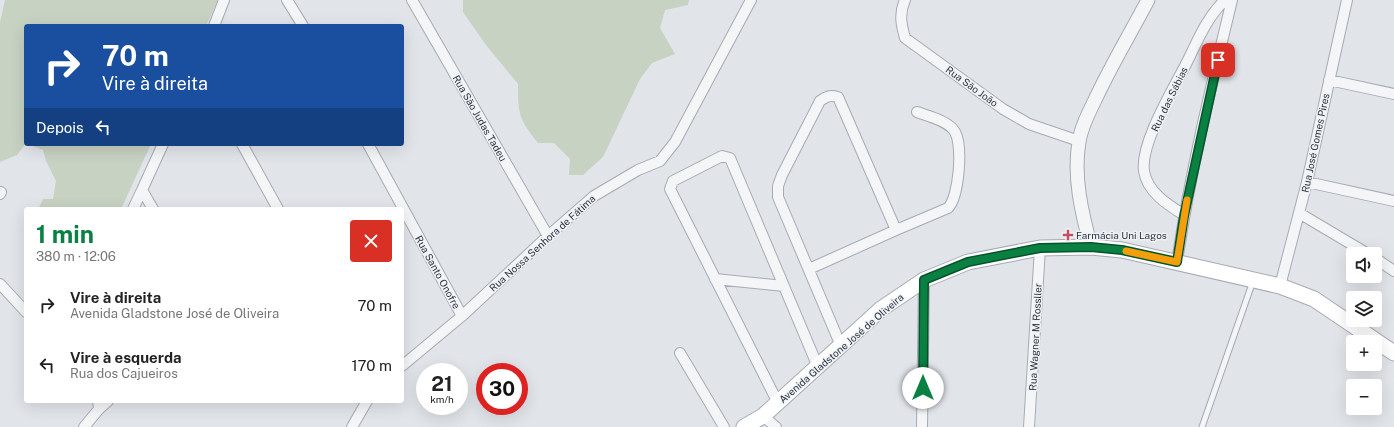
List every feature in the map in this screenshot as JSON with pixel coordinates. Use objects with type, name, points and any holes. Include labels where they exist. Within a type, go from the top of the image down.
[{"type":"main road","name":"Avenida Gladstone José de Oliveira","points":[[744,427],[763,416],[881,309],[924,280],[968,262],[1040,248],[1091,247],[1122,250],[1280,286],[1314,299],[1394,353]]},
{"type":"street","points":[[215,24],[224,0]]},
{"type":"street","points":[[288,0],[301,24]]},
{"type":"street","name":"Rua São Judas Tadeu","points":[[412,0],[548,236]]},
{"type":"street","name":"Rua Nossa Senhora de Fátima","points":[[404,364],[462,316],[548,236],[594,196],[638,170],[660,161],[675,142],[751,0]]},
{"type":"street","name":"Rua São João","points":[[905,0],[901,8],[900,19],[905,38],[1016,117],[1029,124],[1079,141]]},
{"type":"street","points":[[1091,247],[1083,216],[1077,169],[1079,141],[1086,118],[1104,79],[1148,0]]},
{"type":"street","name":"Rua das Sábias","points":[[1184,216],[1156,193],[1147,181],[1144,170],[1147,152],[1155,126],[1169,95],[1205,26],[1216,8],[1224,0]]},
{"type":"street","points":[[1177,262],[1184,216],[1206,104],[1232,0]]},
{"type":"street","name":"Rua José Gomes Pires","points":[[1280,286],[1307,182],[1347,0]]},
{"type":"street","points":[[1329,80],[1394,94]]},
{"type":"street","points":[[841,346],[778,197],[778,186],[782,175],[820,101],[826,97],[838,97],[896,230]]},
{"type":"street","points":[[809,269],[948,208],[956,196],[958,177],[958,141],[955,132],[949,126],[917,112]]},
{"type":"street","points":[[134,207],[162,146]]},
{"type":"street","points":[[243,146],[277,207]]},
{"type":"street","name":"Rua Santo Onofre","points":[[369,146],[402,207]]},
{"type":"street","points":[[778,403],[670,190],[673,181],[724,156],[730,158],[818,367]]},
{"type":"street","points":[[1307,182],[1394,201]]},
{"type":"street","points":[[142,190],[152,207]]},
{"type":"street","name":"Rua Santo Onofre","points":[[404,210],[462,316]]},
{"type":"street","points":[[1299,213],[1356,247]]},
{"type":"street","name":"Rua Wagner M Rossller","points":[[1030,427],[1040,248]]},
{"type":"street","points":[[1382,263],[1394,271]]},
{"type":"street","points":[[715,279],[784,286]]},
{"type":"street","points":[[922,427],[924,280]]},
{"type":"street","points":[[0,284],[24,310]]},
{"type":"street","points":[[680,353],[724,427]]},
{"type":"street","points":[[352,427],[366,403]]},
{"type":"street","points":[[84,427],[99,405]]},
{"type":"street","points":[[763,416],[776,427]]},
{"type":"lane","points":[[1202,427],[1254,279]]},
{"type":"green space","points":[[5,0],[218,0],[207,24],[24,24],[24,146],[17,155],[0,162],[0,22]]},
{"type":"green space","points":[[463,0],[689,0],[688,5],[665,10],[660,28],[675,54],[652,63],[640,79],[603,157],[583,175],[569,175],[570,159],[554,143],[538,143],[523,122],[518,103],[518,84],[486,45],[463,12]]},
{"type":"green space","points":[[33,146],[150,146],[122,207],[39,207],[43,199],[53,199],[56,181],[46,161],[43,150]]},
{"type":"slow traffic","points":[[1126,251],[1177,262],[1187,200]]},
{"type":"place","name":"Farmácia Uni Lagos","points":[[1068,235]]},
{"type":"route","points":[[923,388],[924,280],[957,265],[1040,248],[1091,247],[1122,250],[1177,262],[1184,216],[1206,104],[1218,60]]}]
